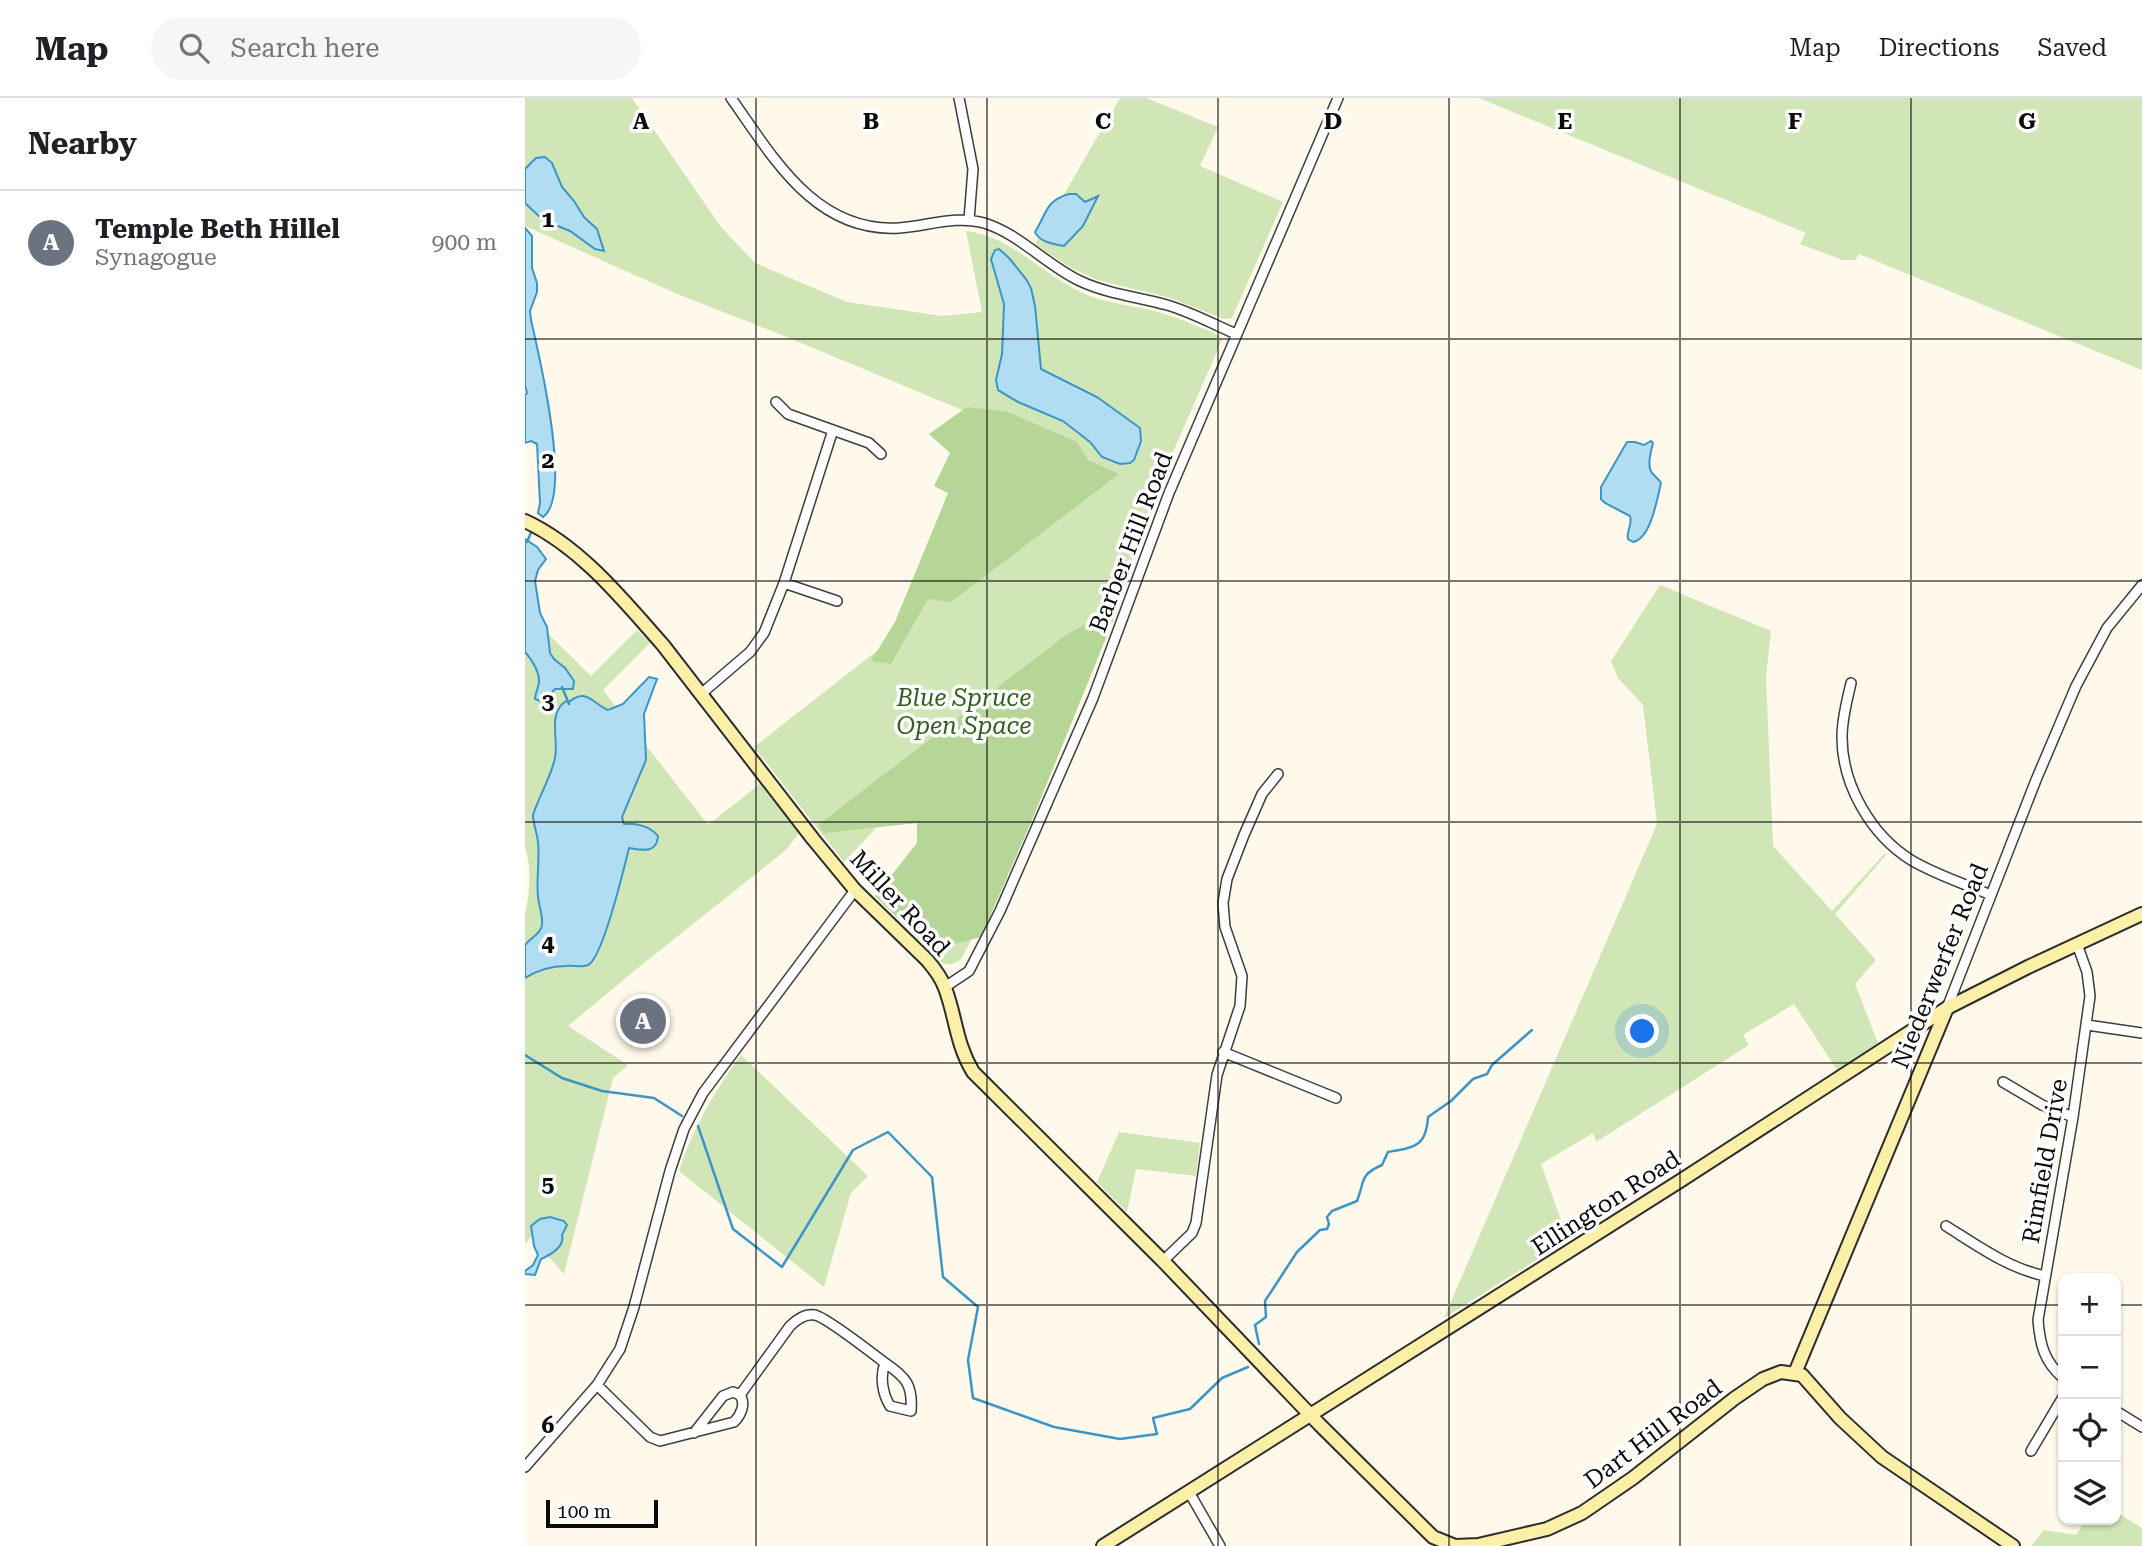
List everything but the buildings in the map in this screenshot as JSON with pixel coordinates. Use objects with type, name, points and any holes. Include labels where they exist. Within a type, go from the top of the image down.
[{"type":"street","points":[[730,98],[789,178],[816,202],[841,217],[864,225],[888,228],[969,220],[987,224],[1006,233],[1064,273],[1087,284],[1116,295],[1178,308],[1236,334]]},
{"type":"street","points":[[958,98],[972,163],[969,220]]},
{"type":"street","name":"Barber Hill Road","points":[[945,987],[969,971],[1000,911],[1093,698],[1169,492],[1338,98]]},
{"type":"street","points":[[776,402],[788,414],[869,443],[881,454]]},
{"type":"street","points":[[701,694],[750,652],[764,634],[784,583],[833,430]]},
{"type":"street","name":"Miller Road","points":[[525,521],[561,543],[593,570],[663,645],[855,890],[937,972],[945,987],[958,1041],[973,1072],[1163,1261],[1311,1415]]},
{"type":"street","points":[[784,583],[837,601]]},
{"type":"street","name":"Niederwerfer Road","points":[[1795,1373],[1947,1008],[2036,780],[2090,657],[2107,628],[2142,585]]},
{"type":"street","points":[[1851,683],[1843,717],[1844,760],[1858,801],[1870,822],[1911,860],[1991,895]]},
{"type":"street","points":[[1163,1261],[1192,1233],[1196,1223],[1217,1075],[1240,1006],[1242,976],[1225,927],[1223,902],[1227,879],[1262,794],[1278,774]]},
{"type":"street","points":[[525,1467],[597,1385],[620,1349],[631,1318],[670,1171],[684,1129],[703,1093],[855,890]]},
{"type":"street","name":"Ellington Road","points":[[1103,1546],[1680,1181],[1947,1008],[2142,914]]},
{"type":"street","name":"Rimfield Drive","points":[[2058,1373],[2052,1368],[2040,1344],[2038,1321],[2073,1116],[2090,996],[2087,972],[2077,944]]},
{"type":"street","points":[[2087,1025],[2142,1033]]},
{"type":"street","points":[[1223,1052],[1336,1098]]},
{"type":"street","points":[[2003,1082],[2042,1105],[2073,1116]]},
{"type":"street","points":[[1946,1226],[2003,1262],[2025,1272],[2045,1276]]},
{"type":"street","points":[[740,1395],[790,1326],[806,1315],[821,1317],[902,1375],[908,1382],[911,1393],[911,1411],[890,1406],[885,1399],[882,1371],[885,1363]]},
{"type":"street","name":"Dart Hill Road","points":[[1311,1415],[1433,1537],[1455,1546],[1478,1545],[1547,1529],[1583,1513],[1763,1379],[1781,1372],[1795,1373]]},
{"type":"street","points":[[1795,1373],[1802,1375],[1840,1418],[1882,1457],[2013,1546]]},
{"type":"street","points":[[597,1385],[655,1440],[663,1441],[737,1420],[743,1405],[740,1395]]},
{"type":"street","points":[[694,1433],[723,1396],[733,1392],[740,1395]]},
{"type":"street","points":[[2031,1451],[2062,1399]]},
{"type":"street","points":[[2121,1415],[2142,1427]]},
{"type":"street","points":[[1189,1492],[1220,1546]]},
{"type":"green space","name":"Blue Spruce Open Space","points":[[525,98],[632,98],[721,227],[755,263],[847,302],[942,316],[982,312],[966,231],[999,241],[1074,289],[1090,296],[1174,317],[1212,332],[1222,340],[1153,498],[1112,614],[993,899],[961,959],[956,962],[942,962],[879,900],[943,832],[907,795],[844,862],[754,747],[906,628],[986,420],[675,293],[525,226]]},
{"type":"green space","points":[[1120,98],[1146,98],[1218,127],[1200,166],[1283,202],[1232,318],[1224,319],[1170,298],[1098,280],[1071,268],[1035,244]]},
{"type":"green space","points":[[1479,98],[2142,98],[2142,370],[1859,254],[1855,260],[1843,260],[1800,244],[1806,233]]},
{"type":"green space","points":[[967,407],[1008,412],[1077,442],[1088,460],[1119,474],[951,602],[928,599],[891,664],[871,661],[895,622],[948,493],[934,486],[950,453],[929,434]]},
{"type":"green space","points":[[1660,585],[1771,631],[1766,677],[1773,846],[1832,911],[1885,853],[1887,854],[1835,914],[1876,960],[1855,984],[1878,1043],[1837,1070],[1794,1004],[1743,1035],[1749,1045],[1596,1142],[1593,1133],[1541,1164],[1568,1240],[1444,1318],[1657,824],[1643,705],[1618,678],[1611,661]]},
{"type":"green space","points":[[1119,606],[981,937],[931,950],[875,896],[917,843],[917,823],[824,833],[818,825],[1066,635]]},
{"type":"green space","points":[[525,611],[591,676],[637,630],[650,643],[603,690],[708,825],[761,783],[799,833],[786,850],[568,1026],[628,1065],[613,1078],[564,1274],[531,1237],[525,1244],[525,914],[529,863],[525,847]]},
{"type":"green space","points":[[741,1055],[868,1176],[851,1193],[824,1287],[679,1171],[705,1111]]},
{"type":"green space","points":[[1119,1132],[1200,1143],[1196,1176],[1136,1169],[1127,1212],[1097,1182]]},
{"type":"green space","points":[[2121,1515],[2142,1528],[2142,1546],[2031,1546],[2044,1530],[2076,1535],[2083,1525],[2121,1525]]},
{"type":"water","points":[[545,157],[552,163],[562,187],[584,217],[597,229],[604,251],[595,249],[570,231],[543,220],[525,203],[525,169],[536,158]]},
{"type":"water","points":[[1076,194],[1085,202],[1098,196],[1083,226],[1064,246],[1043,240],[1035,232],[1045,213],[1055,200]]},
{"type":"water","points":[[525,228],[532,236],[532,268],[537,292],[530,311],[546,392],[554,455],[555,482],[551,504],[543,517],[538,513],[540,503],[537,444],[531,441],[525,443]]},
{"type":"water","points":[[999,249],[1031,288],[1041,369],[1097,397],[1140,428],[1141,441],[1134,460],[1130,463],[1120,464],[1102,457],[1090,442],[1063,421],[1018,402],[998,390],[996,380],[1002,354],[1004,304],[991,259],[995,250]]},
{"type":"water","points":[[1651,441],[1650,467],[1661,483],[1649,526],[1639,539],[1633,542],[1628,539],[1630,516],[1601,499],[1601,487],[1627,442],[1644,445]]},
{"type":"water","points":[[525,539],[537,547],[546,559],[538,570],[535,581],[540,613],[547,627],[550,653],[574,681],[573,689],[555,689],[543,702],[535,699],[539,677],[525,652]]},
{"type":"water","points":[[649,677],[657,679],[644,714],[646,760],[622,817],[624,824],[651,830],[658,836],[657,842],[648,850],[629,848],[618,892],[594,959],[588,965],[550,968],[525,978],[525,945],[542,925],[538,890],[538,842],[533,815],[555,758],[557,713],[566,701],[581,696],[590,698],[608,710],[623,704]]},
{"type":"water","points":[[550,1217],[564,1221],[567,1225],[561,1243],[552,1253],[541,1259],[535,1275],[525,1274],[538,1255],[531,1226],[540,1219]]},
{"type":"waterway","points":[[527,542],[532,530]]},
{"type":"waterway","points":[[562,687],[569,704]]},
{"type":"waterway","points":[[1259,1344],[1255,1325],[1266,1317],[1265,1301],[1297,1252],[1320,1230],[1327,1229],[1327,1217],[1332,1211],[1357,1201],[1366,1176],[1382,1165],[1388,1152],[1412,1147],[1422,1140],[1428,1117],[1451,1101],[1473,1079],[1487,1074],[1492,1065],[1532,1030]]},
{"type":"waterway","points":[[525,1055],[562,1078],[602,1091],[654,1098],[682,1116]]},
{"type":"waterway","points":[[698,1126],[733,1229],[782,1267],[853,1150],[888,1132],[932,1177],[943,1277],[978,1307],[968,1360],[973,1398],[1054,1427],[1120,1439],[1157,1434],[1153,1418],[1190,1409],[1222,1378],[1248,1367]]},
{"type":"place","name":"Temple Beth Hillel","points":[[643,1021]]}]
